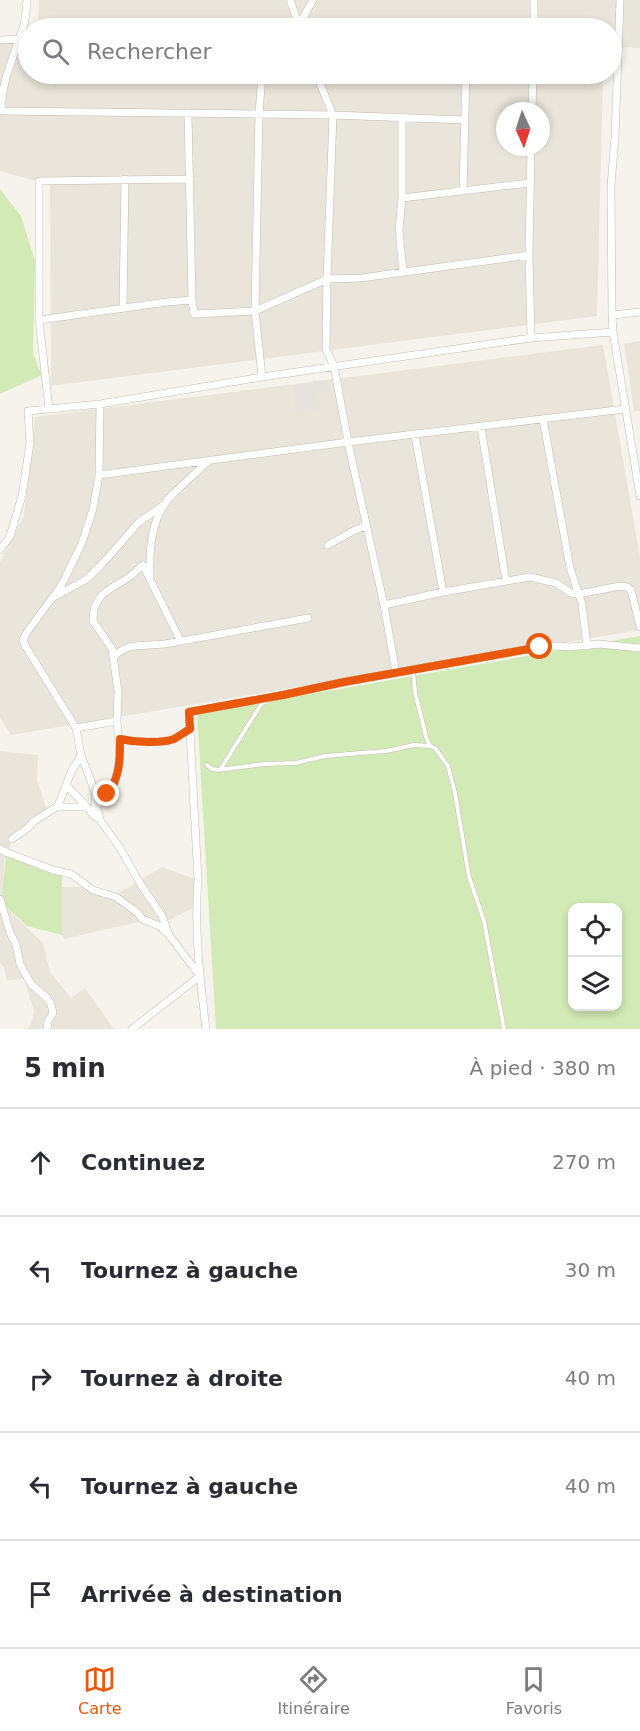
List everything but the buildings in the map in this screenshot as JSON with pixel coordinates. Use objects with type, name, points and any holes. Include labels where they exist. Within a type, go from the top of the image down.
[{"type":"street","points":[[24,18],[27,0]]},
{"type":"street","points":[[290,0],[296,18]]},
{"type":"street","points":[[304,18],[313,0]]},
{"type":"street","points":[[534,0],[534,18]]},
{"type":"street","points":[[618,18],[620,0]]},
{"type":"street","points":[[0,40],[18,39],[1,98],[2,111],[188,112],[465,120]]},
{"type":"street","points":[[262,84],[255,311],[262,377]]},
{"type":"street","points":[[320,84],[333,115],[326,349],[334,366],[396,673]]},
{"type":"street","points":[[463,191],[466,84]]},
{"type":"street","points":[[532,102],[533,84]]},
{"type":"street","points":[[614,84],[611,186],[613,332],[640,496]]},
{"type":"street","points":[[188,112],[194,314],[255,311],[327,279],[361,278],[529,255]]},
{"type":"street","points":[[402,118],[402,198],[399,230],[403,272]]},
{"type":"street","points":[[531,156],[529,255],[531,338]]},
{"type":"street","points":[[123,308],[125,179]]},
{"type":"street","points":[[49,409],[39,320],[39,180],[190,179]]},
{"type":"street","points":[[402,198],[530,183]]},
{"type":"street","points":[[39,320],[192,300]]},
{"type":"street","points":[[612,315],[640,312]]},
{"type":"street","points":[[0,550],[10,536],[22,496],[30,442],[28,411],[100,404],[262,377],[531,338],[613,332]]},
{"type":"street","points":[[92,807],[95,792],[81,755],[76,728],[26,647],[24,640],[27,632],[61,586],[82,543],[93,509],[99,476],[100,404]]},
{"type":"street","points":[[99,476],[348,442],[625,409]]},
{"type":"street","points":[[543,419],[570,568],[579,594],[587,646]]},
{"type":"street","points":[[481,427],[506,580]]},
{"type":"street","points":[[415,435],[442,592]]},
{"type":"street","points":[[150,580],[149,550],[153,530],[164,505],[207,462]]},
{"type":"street","points":[[52,598],[87,579],[139,522],[164,505]]},
{"type":"street","points":[[328,545],[366,526]]},
{"type":"street","points":[[56,807],[92,807],[114,786],[120,757],[120,739],[114,656],[112,649],[93,621],[95,606],[106,591],[142,565],[180,640]]},
{"type":"street","points":[[384,605],[442,592],[530,577],[556,583],[571,593],[579,594],[620,586],[627,587],[631,590],[640,627]]},
{"type":"street","points":[[114,656],[134,646],[165,644],[308,618]]},
{"type":"street","points":[[206,1029],[196,906],[198,880],[189,712],[540,647],[599,644],[640,648]]},
{"type":"street","points":[[76,728],[117,720]]},
{"type":"street","points":[[120,739],[167,741],[190,729]]},
{"type":"street","points":[[12,839],[56,807],[81,755]]},
{"type":"street","points":[[66,785],[98,811],[100,820],[162,916],[169,935]]},
{"type":"street","points":[[0,849],[53,870],[71,874],[93,890],[116,897],[138,913],[142,919],[159,926],[169,935],[200,976]]},
{"type":"street","points":[[0,898],[10,933],[16,944],[20,964],[31,984],[51,1004],[53,1013],[48,1021],[47,1029]]},
{"type":"street","points":[[0,924],[6,917]]},
{"type":"street","points":[[132,1029],[200,976]]},
{"type":"lane","points":[[413,670],[421,721],[430,746],[438,752],[448,766],[455,793],[469,878],[484,921],[494,985],[504,1029]]},
{"type":"lane","points":[[219,770],[262,703],[283,695]]},
{"type":"lane","points":[[207,765],[219,770],[264,764],[297,763],[325,756],[430,746]]},
{"type":"shaded area","points":[[39,0],[640,0],[640,48],[622,47],[622,18],[38,18]]},
{"type":"shaded area","points":[[18,35],[18,84],[603,84],[597,316],[51,386],[50,185],[0,171],[0,36]]},
{"type":"shaded area","points":[[640,341],[640,411],[634,411],[624,344]]},
{"type":"shaded area","points":[[603,345],[640,557],[640,630],[11,735],[0,718],[0,562],[24,515],[35,417]]},
{"type":"shaded area","points":[[327,380],[328,390],[315,391],[316,410],[296,411],[294,385],[313,384],[313,381]]},
{"type":"shaded area","points":[[0,751],[38,755],[37,781],[48,812],[11,841],[7,862],[5,858],[0,899]]},
{"type":"shaded area","points":[[162,867],[198,880],[196,906],[170,920],[138,922],[64,939],[62,935],[62,887],[93,887],[112,897]]},
{"type":"shaded area","points":[[0,902],[43,943],[50,972],[71,998],[85,988],[114,1029],[26,1029],[31,1024],[34,1011],[24,978],[7,981],[4,967],[0,964]]},
{"type":"green space","points":[[0,189],[21,216],[35,261],[33,354],[42,375],[0,394]]},
{"type":"green space","points":[[640,636],[640,1029],[216,1029],[197,714]]},
{"type":"green space","points":[[8,853],[62,873],[62,935],[27,926],[4,905],[2,894]]},
{"type":"route","points":[[107,794],[114,786],[117,774],[120,739],[167,741],[174,739],[190,729],[189,712],[540,647]]}]
